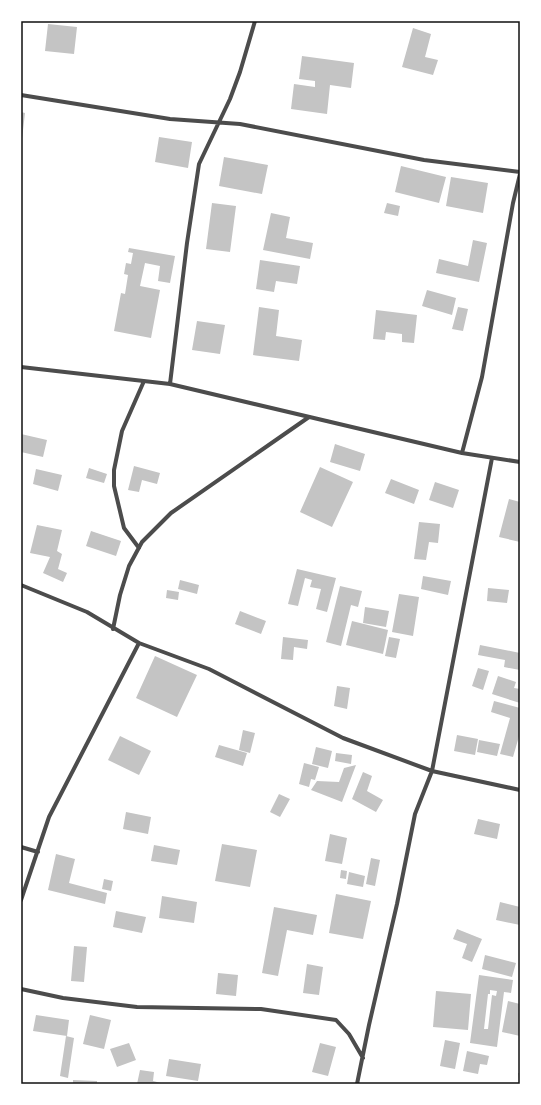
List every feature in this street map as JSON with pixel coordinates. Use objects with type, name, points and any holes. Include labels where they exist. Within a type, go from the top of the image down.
[{"type":"street","points":[[170,384],[187,243],[199,164],[240,72],[255,21]]},
{"type":"street","points":[[21,94],[170,119],[219,122],[302,135],[424,160],[520,173],[513,203],[482,377],[462,453]]},
{"type":"street","points":[[21,367],[170,384],[462,453],[520,462]]},
{"type":"street","points":[[139,548],[124,528],[114,486],[114,470],[122,431],[144,381]]},
{"type":"street","points":[[113,629],[120,595],[129,566],[142,542],[172,513],[309,417]]},
{"type":"street","points":[[357,1084],[368,1025],[397,904],[415,814],[432,771],[492,458]]},
{"type":"street","points":[[21,585],[87,612],[113,629],[139,643],[209,669],[344,738],[432,771],[520,790]]},
{"type":"street","points":[[21,900],[49,817],[139,643]]},
{"type":"street","points":[[21,847],[38,852]]},
{"type":"street","points":[[21,989],[63,998],[137,1006],[261,1009],[336,1020],[349,1034],[363,1058]]},
{"type":"building","points":[[48,24],[77,27],[74,54],[45,51]]},
{"type":"building","points":[[413,28],[431,34],[425,57],[438,60],[433,75],[402,67]]},
{"type":"building","points":[[302,56],[354,63],[351,88],[330,85],[327,114],[291,109],[294,84],[315,87],[315,81],[299,79]]},
{"type":"building","points":[[21,112],[25,113],[22,139],[21,139]]},
{"type":"building","points":[[159,137],[192,142],[188,168],[155,162]]},
{"type":"building","points":[[224,157],[268,165],[262,194],[219,186]]},
{"type":"building","points":[[401,166],[446,177],[439,203],[395,192]]},
{"type":"building","points":[[451,177],[488,183],[483,213],[446,206]]},
{"type":"building","points":[[212,203],[236,206],[230,252],[206,249]]},
{"type":"building","points":[[387,203],[400,206],[398,216],[384,213]]},
{"type":"building","points":[[271,213],[290,217],[286,238],[313,243],[310,259],[263,250]]},
{"type":"building","points":[[473,240],[487,243],[479,282],[436,273],[439,259],[468,266]]},
{"type":"building","points":[[129,248],[175,256],[170,283],[158,281],[160,266],[145,263],[140,286],[160,290],[151,338],[114,331],[121,293],[125,294],[128,275],[124,274],[126,263],[131,264],[133,253],[128,252]]},
{"type":"building","points":[[260,260],[300,266],[297,284],[276,281],[274,292],[256,289]]},
{"type":"building","points":[[427,290],[456,298],[452,315],[422,306]]},
{"type":"building","points":[[259,307],[279,310],[276,336],[302,340],[299,361],[253,355]]},
{"type":"building","points":[[458,307],[468,309],[463,331],[452,329]]},
{"type":"building","points":[[376,310],[417,315],[414,343],[402,342],[402,334],[386,332],[385,340],[373,339]]},
{"type":"building","points":[[197,321],[225,325],[220,354],[192,350]]},
{"type":"building","points":[[21,434],[47,440],[43,457],[21,452]]},
{"type":"building","points":[[335,444],[365,454],[360,471],[330,462]]},
{"type":"building","points":[[134,466],[160,473],[157,484],[142,480],[139,492],[128,490]]},
{"type":"building","points":[[320,467],[353,482],[332,527],[300,512]]},
{"type":"building","points":[[89,468],[107,474],[104,483],[86,478]]},
{"type":"building","points":[[36,469],[62,475],[58,491],[33,484]]},
{"type":"building","points":[[391,479],[419,490],[414,504],[385,493]]},
{"type":"building","points":[[435,482],[459,490],[453,508],[429,500]]},
{"type":"building","points":[[509,499],[520,502],[520,542],[499,537]]},
{"type":"building","points":[[419,522],[440,524],[438,543],[429,542],[426,560],[414,559]]},
{"type":"building","points":[[37,525],[62,530],[57,551],[62,554],[58,569],[67,573],[63,582],[43,573],[50,557],[30,553]]},
{"type":"building","points":[[91,531],[121,541],[116,556],[86,546]]},
{"type":"building","points":[[297,569],[336,578],[327,612],[316,609],[321,589],[310,587],[312,580],[305,578],[298,606],[288,604]]},
{"type":"building","points":[[423,576],[451,581],[448,595],[421,589]]},
{"type":"building","points":[[180,580],[199,585],[197,594],[178,589]]},
{"type":"building","points":[[340,586],[362,591],[358,607],[351,605],[341,646],[326,642]]},
{"type":"building","points":[[488,588],[509,590],[507,603],[487,601]]},
{"type":"building","points":[[167,590],[179,592],[178,600],[166,598]]},
{"type":"building","points":[[399,594],[419,597],[413,636],[392,632]]},
{"type":"building","points":[[365,607],[389,611],[386,627],[363,623]]},
{"type":"building","points":[[240,611],[266,621],[261,634],[235,624]]},
{"type":"building","points":[[352,621],[388,630],[383,654],[346,645]]},
{"type":"building","points":[[283,637],[308,640],[307,649],[294,647],[293,660],[281,659]]},
{"type":"building","points":[[389,637],[400,639],[396,658],[385,656]]},
{"type":"building","points":[[480,645],[520,653],[520,670],[504,667],[505,660],[478,655]]},
{"type":"building","points":[[155,656],[197,675],[177,717],[136,698]]},
{"type":"building","points":[[478,668],[489,671],[483,690],[472,686]]},
{"type":"building","points":[[498,676],[516,682],[514,688],[520,689],[520,703],[492,694]]},
{"type":"building","points":[[337,686],[350,688],[347,709],[334,706]]},
{"type":"building","points":[[494,701],[520,708],[520,733],[513,757],[500,754],[510,718],[491,712]]},
{"type":"building","points":[[243,730],[255,733],[250,753],[239,750]]},
{"type":"building","points":[[457,735],[478,739],[475,755],[454,751]]},
{"type":"building","points":[[120,736],[151,751],[139,775],[108,760]]},
{"type":"building","points":[[479,740],[500,744],[497,756],[477,752]]},
{"type":"building","points":[[219,745],[247,753],[243,766],[215,757]]},
{"type":"building","points":[[316,747],[332,751],[328,768],[312,764]]},
{"type":"building","points":[[336,753],[352,755],[351,764],[335,761]]},
{"type":"building","points":[[304,763],[319,767],[315,780],[311,779],[309,787],[299,784]]},
{"type":"building","points":[[356,765],[342,802],[311,790],[317,781],[339,782],[344,768]]},
{"type":"building","points":[[363,772],[372,776],[367,791],[383,800],[376,812],[352,799]]},
{"type":"building","points":[[279,794],[290,799],[280,817],[270,812]]},
{"type":"building","points":[[126,812],[151,817],[148,834],[123,829]]},
{"type":"building","points":[[478,819],[500,824],[497,839],[474,834]]},
{"type":"building","points":[[330,834],[347,838],[342,864],[325,861]]},
{"type":"building","points":[[222,844],[257,850],[250,887],[215,881]]},
{"type":"building","points":[[154,845],[180,850],[177,865],[151,861]]},
{"type":"building","points":[[56,854],[75,859],[69,883],[107,893],[105,904],[48,890]]},
{"type":"building","points":[[371,858],[380,860],[375,886],[366,884]]},
{"type":"building","points":[[341,870],[347,871],[346,879],[340,878]]},
{"type":"building","points":[[349,872],[365,876],[363,887],[347,884]]},
{"type":"building","points":[[104,879],[113,881],[111,891],[102,889]]},
{"type":"building","points":[[336,894],[371,901],[363,939],[329,933]]},
{"type":"building","points":[[162,896],[197,902],[194,923],[159,918]]},
{"type":"building","points":[[500,902],[520,907],[520,925],[496,920]]},
{"type":"building","points":[[274,907],[317,915],[313,935],[287,930],[278,976],[262,973]]},
{"type":"building","points":[[116,911],[146,917],[142,933],[113,927]]},
{"type":"building","points":[[457,929],[482,939],[472,962],[462,958],[467,944],[453,939]]},
{"type":"building","points":[[74,946],[87,947],[84,982],[71,981]]},
{"type":"building","points":[[485,955],[516,963],[512,977],[482,969]]},
{"type":"building","points":[[307,964],[323,967],[319,995],[303,993]]},
{"type":"building","points":[[218,973],[238,975],[236,996],[216,994]]},
{"type":"building","points":[[479,975],[513,980],[511,993],[504,992],[497,1047],[470,1043]],"holes":[[[490,990],[497,991],[496,996],[492,995],[488,1029],[484,1029],[488,994],[490,994]]]},
{"type":"building","points":[[436,991],[471,994],[468,1030],[433,1027]]},
{"type":"building","points":[[508,1001],[520,1004],[520,1036],[502,1032]]},
{"type":"building","points":[[36,1015],[69,1020],[67,1036],[33,1031]]},
{"type":"building","points":[[90,1015],[111,1020],[104,1049],[83,1044]]},
{"type":"building","points":[[66,1036],[74,1038],[68,1078],[60,1076]]},
{"type":"building","points":[[445,1040],[460,1043],[455,1069],[440,1066]]},
{"type":"building","points":[[129,1043],[136,1060],[117,1067],[110,1049]]},
{"type":"building","points":[[320,1043],[336,1047],[328,1076],[312,1072]]},
{"type":"building","points":[[467,1051],[489,1056],[487,1065],[480,1064],[478,1074],[463,1071]]},
{"type":"building","points":[[169,1059],[201,1064],[198,1081],[166,1076]]},
{"type":"building","points":[[140,1070],[154,1072],[153,1081],[165,1084],[137,1084]]},
{"type":"building","points":[[518,1073],[520,1073],[520,1084],[519,1084]]},
{"type":"building","points":[[73,1080],[97,1081],[97,1084],[73,1084]]}]
